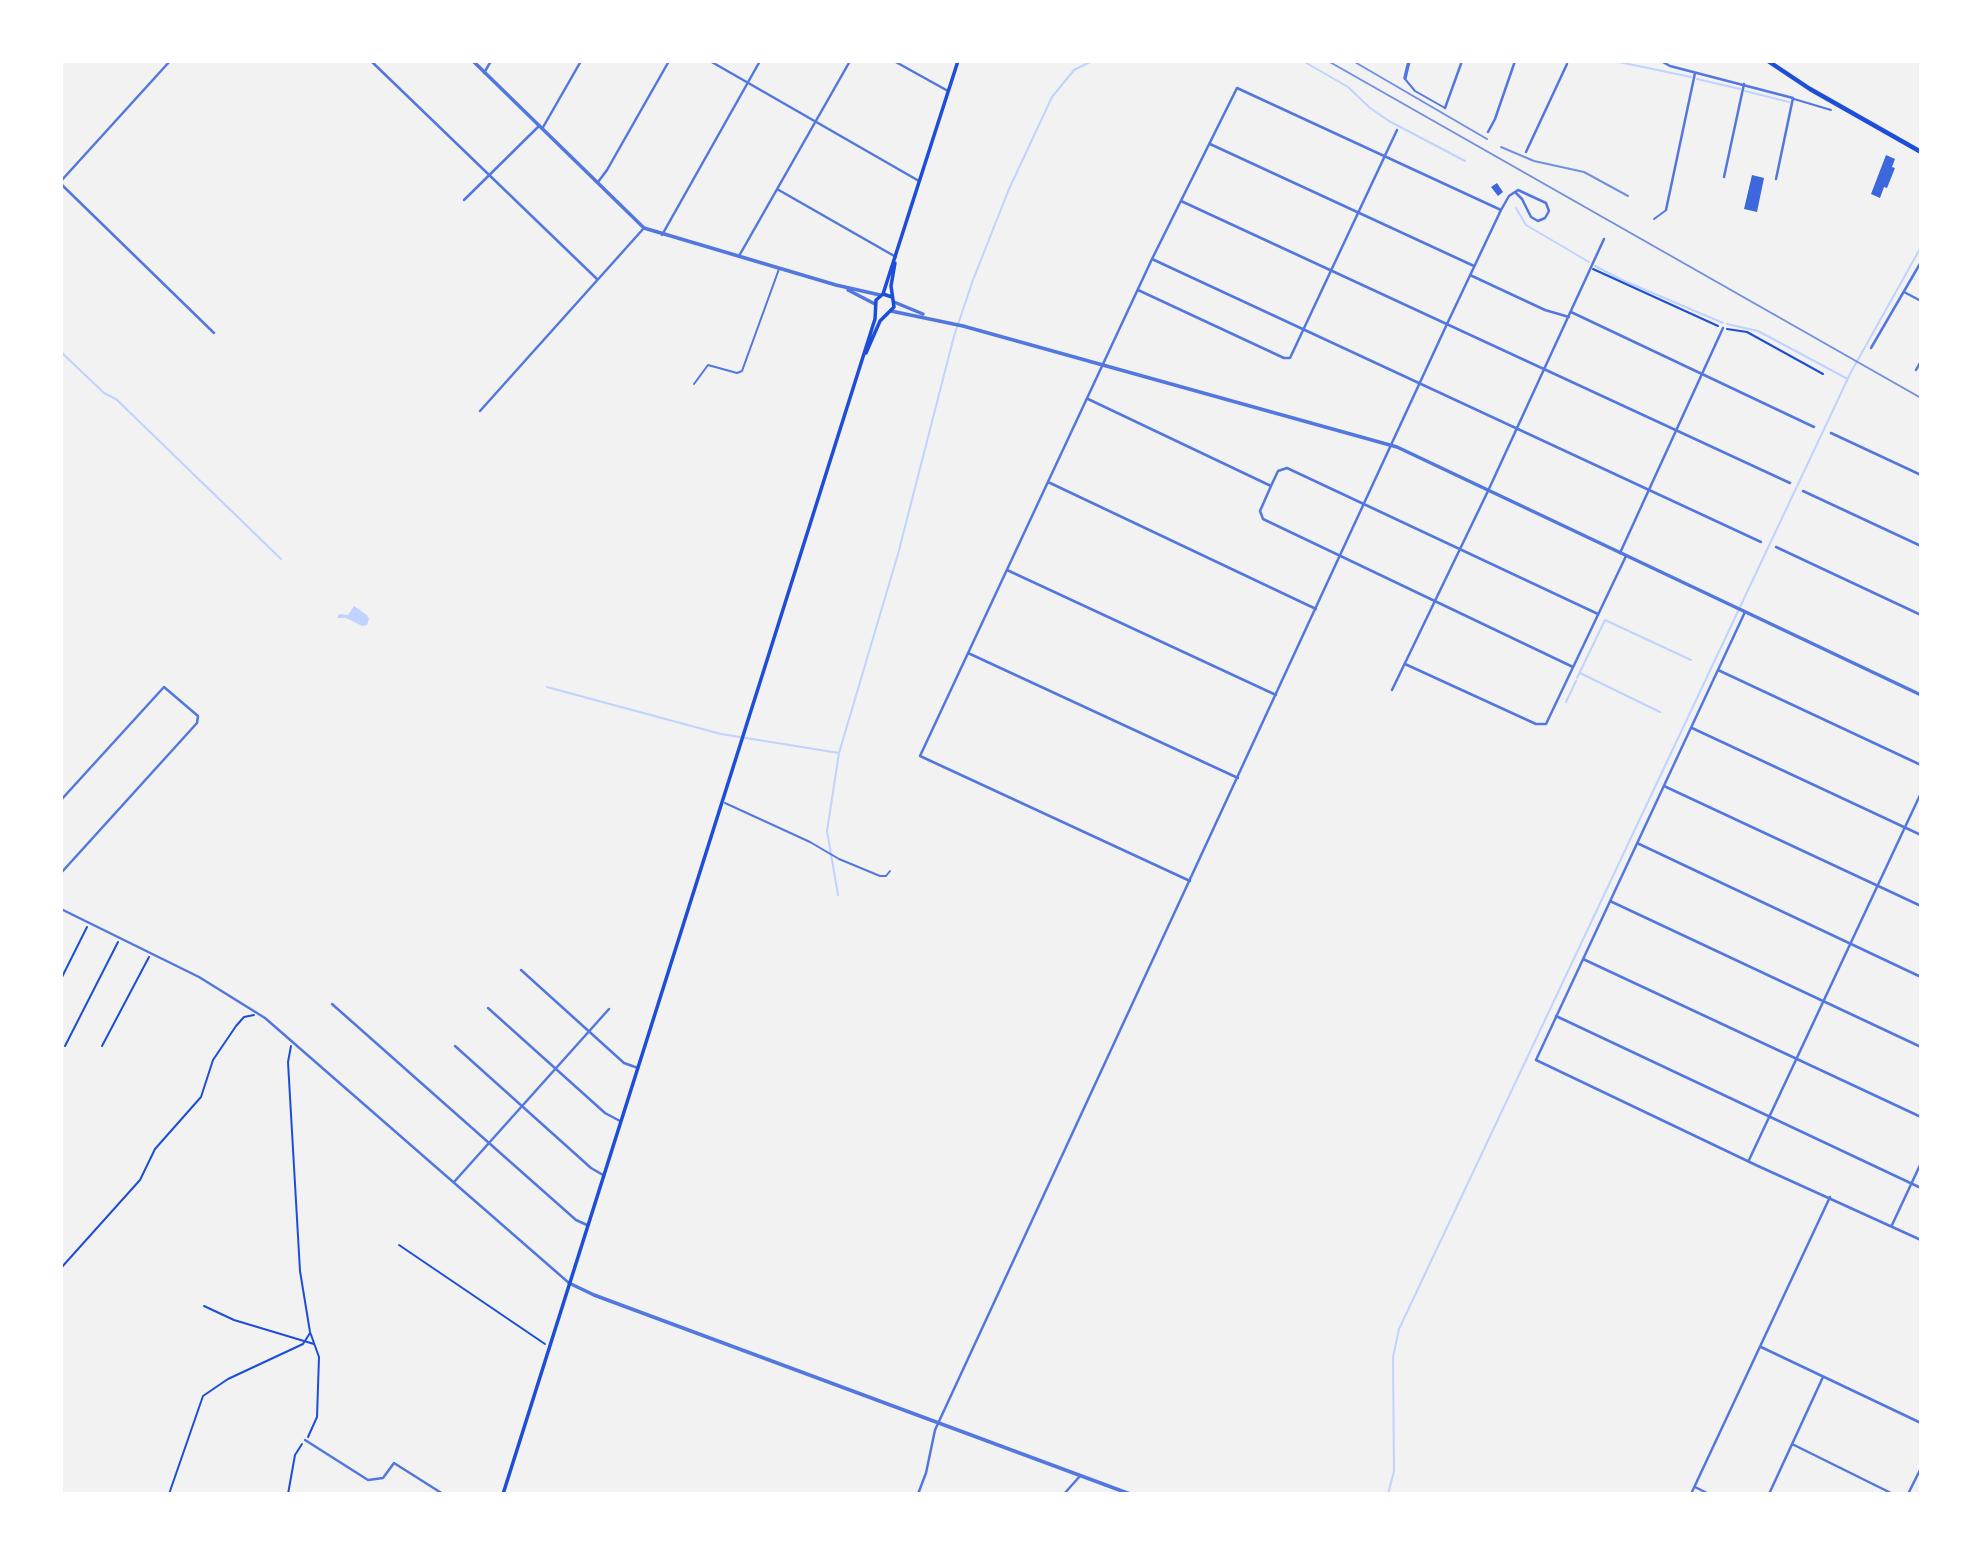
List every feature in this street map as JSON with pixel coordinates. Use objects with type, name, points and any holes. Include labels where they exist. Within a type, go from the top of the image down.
[{"type":"main road","points":[[503,1494],[855,383],[875,319],[875,306],[896,257],[958,61]]},
{"type":"main road","points":[[1768,61],[1819,95],[1921,152]]},
{"type":"main road","points":[[855,383],[880,321],[889,312],[893,299],[896,257]]},
{"type":"main road","points":[[881,295],[893,299]]},
{"type":"main road","points":[[875,306],[881,312],[889,312]]},
{"type":"street","points":[[170,61],[61,183],[214,333]]},
{"type":"street","points":[[472,61],[643,228],[836,285],[881,295]]},
{"type":"street","points":[[484,73],[491,61]]},
{"type":"street","points":[[464,200],[540,127],[581,61]]},
{"type":"street","points":[[598,183],[669,61]]},
{"type":"street","points":[[710,61],[919,181]]},
{"type":"street","points":[[662,235],[760,61]]},
{"type":"street","points":[[739,256],[850,61]]},
{"type":"street","points":[[894,61],[948,91]]},
{"type":"street","points":[[1405,78],[1409,61]]},
{"type":"street","points":[[1445,108],[1462,61]]},
{"type":"street","points":[[1488,132],[1515,61]]},
{"type":"street","points":[[1661,61],[1670,66],[1793,98],[1776,178]]},
{"type":"street","points":[[374,62],[597,279]]},
{"type":"street","points":[[1526,152],[1567,64]]},
{"type":"street","points":[[1665,210],[1695,73]]},
{"type":"street","points":[[1724,177],[1744,84]]},
{"type":"street","points":[[1190,881],[920,756],[1152,259],[1237,88],[1501,209]]},
{"type":"street","points":[[1138,290],[1284,358],[1290,358],[1397,130]]},
{"type":"street","points":[[1210,144],[1474,266]]},
{"type":"street","points":[[777,189],[896,257]]},
{"type":"street","points":[[918,1493],[926,1474],[932,1438],[1501,209],[1509,196],[1515,192],[1521,190],[1546,203],[1549,208],[1547,215],[1540,220],[1534,219],[1522,198],[1515,192]]},
{"type":"street","points":[[1181,201],[1790,483]]},
{"type":"street","points":[[480,411],[643,228]]},
{"type":"street","points":[[1392,690],[1436,602],[1604,239]]},
{"type":"street","points":[[1152,259],[1761,542]]},
{"type":"street","points":[[1871,348],[1921,262]]},
{"type":"street","points":[[1470,275],[1545,310],[1569,317]]},
{"type":"street","points":[[836,285],[875,306]]},
{"type":"street","points":[[1904,292],[1921,301]]},
{"type":"street","points":[[893,299],[935,318]]},
{"type":"street","points":[[889,312],[955,323],[1391,446],[1921,695]]},
{"type":"street","points":[[1571,312],[1814,427]]},
{"type":"street","points":[[1620,553],[1723,328]]},
{"type":"street","points":[[1916,370],[1921,361]]},
{"type":"street","points":[[1087,398],[1271,486]]},
{"type":"street","points":[[1831,433],[1921,475]]},
{"type":"street","points":[[1573,667],[1261,517],[1260,511],[1278,471],[1287,468],[1598,614]]},
{"type":"street","points":[[1048,482],[1316,609]]},
{"type":"street","points":[[1803,491],[1921,546]]},
{"type":"street","points":[[1776,547],[1921,615]]},
{"type":"street","points":[[1405,664],[1536,724],[1546,724],[1626,556]]},
{"type":"street","points":[[1007,570],[1276,695]]},
{"type":"street","points":[[1745,612],[1536,1060],[1921,1240]]},
{"type":"street","points":[[968,653],[1238,778]]},
{"type":"street","points":[[1718,670],[1921,765]]},
{"type":"street","points":[[61,800],[164,687],[198,716],[198,721],[61,873]]},
{"type":"street","points":[[1691,728],[1921,835]]},
{"type":"street","points":[[1664,786],[1921,906]]},
{"type":"street","points":[[1749,1160],[1921,793]]},
{"type":"street","points":[[1637,843],[1921,976]]},
{"type":"street","points":[[1610,901],[1921,1047]]},
{"type":"street","points":[[61,909],[199,977],[265,1018],[569,1283],[594,1295],[1130,1494]]},
{"type":"street","points":[[1583,959],[1921,1117]]},
{"type":"street","points":[[521,970],[624,1063],[638,1068]]},
{"type":"street","points":[[332,1004],[576,1220],[587,1226]]},
{"type":"street","points":[[488,1008],[612,1119],[620,1121]]},
{"type":"street","points":[[454,1182],[609,1009]]},
{"type":"street","points":[[1556,1016],[1921,1188]]},
{"type":"street","points":[[455,1046],[591,1168],[603,1175]]},
{"type":"street","points":[[1892,1225],[1921,1163]]},
{"type":"street","points":[[1691,1494],[1830,1197]]},
{"type":"street","points":[[1761,1347],[1921,1423]]},
{"type":"street","points":[[1769,1494],[1823,1377]]},
{"type":"street","points":[[305,1440],[368,1480],[383,1478],[394,1464],[443,1494]]},
{"type":"street","points":[[1792,1444],[1893,1494]]},
{"type":"street","points":[[1909,1494],[1921,1468]]},
{"type":"street","points":[[1065,1494],[1080,1476]]},
{"type":"street","points":[[1695,1487],[1709,1494]]},
{"type":"lane","points":[[1405,78],[1415,91],[1445,108]]},
{"type":"lane","points":[[1793,98],[1831,110]]},
{"type":"lane","points":[[1654,219],[1665,210]]},
{"type":"lane","points":[[694,384],[706,366],[737,373],[742,371],[779,268]]},
{"type":"lane","points":[[722,802],[849,863],[883,876],[890,871]]},
{"type":"path","points":[[1590,268],[1723,328],[1747,332],[1823,374]]},
{"type":"path","points":[[61,979],[89,924]]},
{"type":"path","points":[[65,1046],[120,938]]},
{"type":"path","points":[[102,1046],[151,953]]},
{"type":"path","points":[[61,1268],[137,1183],[155,1149],[195,1105],[202,1094],[213,1060],[239,1021],[249,1016],[265,1018]]},
{"type":"path","points":[[288,1494],[295,1455],[313,1429],[317,1417],[319,1357],[310,1332],[298,1248],[288,1062],[293,1042]]},
{"type":"path","points":[[400,1245],[549,1346]]},
{"type":"path","points":[[204,1306],[234,1320],[315,1345]]},
{"type":"path","points":[[169,1494],[203,1396],[228,1379],[306,1343],[310,1332]]},
{"type":"water","points":[[354,606],[367,615],[367,625],[362,626],[346,618],[337,618],[339,614],[348,615]]},
{"type":"building","points":[[1886,155],[1895,159],[1892,167],[1895,168],[1880,198],[1871,194]]},
{"type":"building","points":[[1752,175],[1764,178],[1757,212],[1744,209]]},
{"type":"building","points":[[1497,183],[1503,192],[1498,196],[1491,187]]},
{"type":"waterway","points":[[838,895],[827,831],[839,753],[898,554],[954,336],[1009,189],[1052,97],[1074,70],[1092,61]]},
{"type":"waterway","points":[[1303,61],[1348,87],[1370,108],[1389,121],[1465,161]]},
{"type":"waterway","points":[[1619,62],[1691,77]]},
{"type":"waterway","points":[[1697,79],[1740,89]]},
{"type":"waterway","points":[[1745,91],[1789,102]]},
{"type":"waterway","points":[[1516,208],[1526,225],[1589,262]]},
{"type":"waterway","points":[[1388,1494],[1394,1471],[1393,1357],[1399,1329],[1851,372],[1921,247]]},
{"type":"waterway","points":[[1595,266],[1723,323]]},
{"type":"waterway","points":[[1727,324],[1758,331],[1846,378]]},
{"type":"waterway","points":[[61,352],[104,393],[116,399],[281,559]]},
{"type":"waterway","points":[[1577,678],[1605,620],[1691,660]]},
{"type":"waterway","points":[[1580,673],[1660,712]]},
{"type":"waterway","points":[[1566,702],[1576,681]]},
{"type":"waterway","points":[[547,687],[721,734],[839,753]]},
{"type":"railway","points":[[1328,61],[1921,398]]},
{"type":"railway","points":[[1353,61],[1487,139]]},
{"type":"railway","points":[[1501,147],[1534,161],[1584,172],[1628,196]]}]
